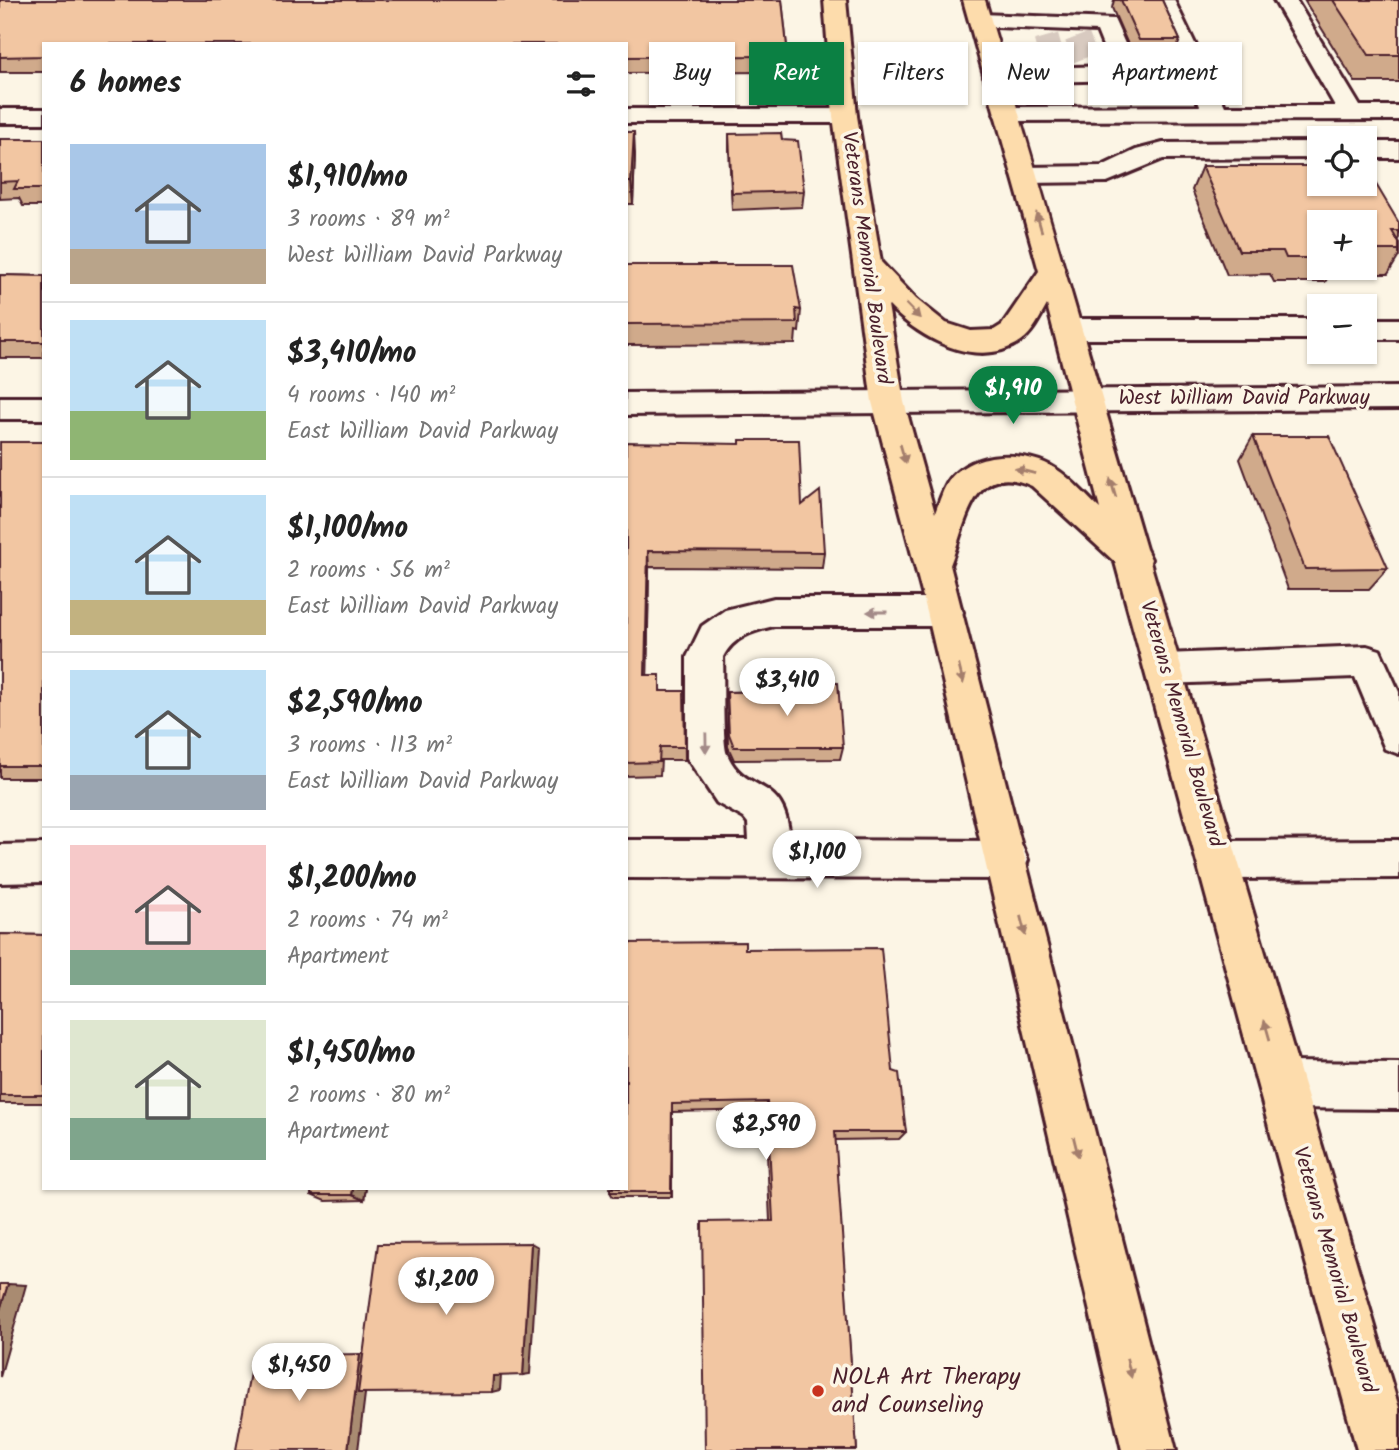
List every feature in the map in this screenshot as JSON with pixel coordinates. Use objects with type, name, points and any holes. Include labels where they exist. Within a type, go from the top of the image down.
[{"type":"main road","name":"Veterans Memorial Boulevard","points":[[840,6],[845,116],[888,402],[933,564],[1007,860],[1149,1450]]},
{"type":"main road","name":"Veterans Memorial Boulevard","points":[[974,9],[985,42]]},
{"type":"main road","name":"Veterans Memorial Boulevard","points":[[1004,105],[1053,271],[1086,398],[1165,668],[1384,1450]]},
{"type":"main road","points":[[865,262],[928,327],[944,337],[970,341],[996,339],[1014,332],[1053,271]]},
{"type":"main road","points":[[933,564],[962,488],[979,473],[1002,468],[1024,468],[1044,477],[1134,559]]},
{"type":"street","points":[[1163,0],[1216,114]]},
{"type":"street","points":[[1285,0],[1353,113]]},
{"type":"street","points":[[974,9],[1037,42]]},
{"type":"street","points":[[1074,48],[1081,48],[1107,24],[1114,42]]},
{"type":"street","points":[[1074,48],[1088,52]]},
{"type":"street","points":[[1081,48],[1108,114]]},
{"type":"street","points":[[1156,105],[1160,114]]},
{"type":"street","points":[[1006,114],[1399,113]]},
{"type":"street","points":[[0,116],[42,116]]},
{"type":"street","points":[[628,116],[845,116]]},
{"type":"street","points":[[1025,175],[1107,174],[1145,155],[1163,151],[1307,150]]},
{"type":"street","points":[[1377,150],[1399,150]]},
{"type":"street","points":[[1068,329],[1307,329]]},
{"type":"street","points":[[1377,329],[1399,329]]},
{"type":"street","name":"West William David Parkway","points":[[628,404],[1086,398],[1399,398]]},
{"type":"street","points":[[0,408],[42,408]]},
{"type":"street","points":[[771,859],[768,818],[758,804],[731,790],[707,758],[705,657],[715,637],[738,620],[774,612],[945,612]]},
{"type":"street","points":[[1165,668],[1367,661],[1399,737]]},
{"type":"street","points":[[628,859],[1007,860]]},
{"type":"street","points":[[1219,860],[1399,859]]},
{"type":"street","points":[[0,864],[42,863]]},
{"type":"street","points":[[1282,1085],[1399,1086]]},
{"type":"building","points":[[0,0],[782,0],[786,42],[749,42],[749,56],[735,56],[735,42],[649,42],[649,57],[628,57],[628,42],[42,42],[42,56],[0,57]]},
{"type":"building","points":[[1121,0],[1162,0],[1180,40],[1139,40]]},
{"type":"building","points":[[1333,0],[1399,0],[1399,55],[1369,55]]},
{"type":"building","points":[[628,132],[634,132],[631,182],[628,182]]},
{"type":"building","points":[[781,133],[782,140],[798,141],[804,191],[732,193],[729,134]]},
{"type":"building","points":[[0,139],[42,139],[42,189],[14,189],[18,181],[0,182]]},
{"type":"building","points":[[1202,166],[1307,166],[1307,196],[1377,196],[1377,186],[1399,223],[1399,231],[1392,231],[1399,243],[1399,250],[1377,250],[1377,210],[1307,210],[1307,258],[1286,258],[1283,251],[1239,251]]},
{"type":"building","points":[[628,265],[793,265],[801,310],[796,309],[797,323],[628,324]]},
{"type":"building","points":[[0,275],[42,276],[42,342],[0,342]]},
{"type":"building","points":[[1253,436],[1329,436],[1388,568],[1305,569]]},
{"type":"building","points":[[740,440],[799,440],[802,505],[820,491],[824,552],[648,551],[645,675],[660,675],[660,691],[684,691],[685,747],[660,747],[659,762],[628,763],[628,442],[740,444]]},
{"type":"building","points":[[0,442],[42,442],[42,766],[0,766]]},
{"type":"building","points":[[798,683],[838,683],[843,747],[734,747],[729,734],[727,692],[799,691]]},
{"type":"building","points":[[0,934],[42,935],[42,1095],[0,1095]]},
{"type":"building","points":[[745,942],[745,949],[881,948],[893,1071],[899,1073],[906,1132],[835,1132],[857,1450],[705,1450],[702,1222],[773,1221],[767,1102],[672,1104],[671,1192],[610,1192],[628,1190],[628,943]]},
{"type":"building","points":[[312,1190],[353,1190],[352,1195],[311,1195]]},
{"type":"building","points":[[531,1243],[523,1375],[493,1376],[492,1392],[358,1393],[378,1244]]},
{"type":"building","points":[[0,1284],[8,1284],[0,1310]]},
{"type":"building","points":[[360,1354],[348,1450],[236,1450],[253,1356]]},
{"type":"tunnel","points":[[1046,37],[1047,42]]},
{"type":"tunnel","points":[[1077,37],[1085,58]]},
{"type":"place","name":"NOLA Art Therapy and Counseling","points":[[818,1391]]}]
